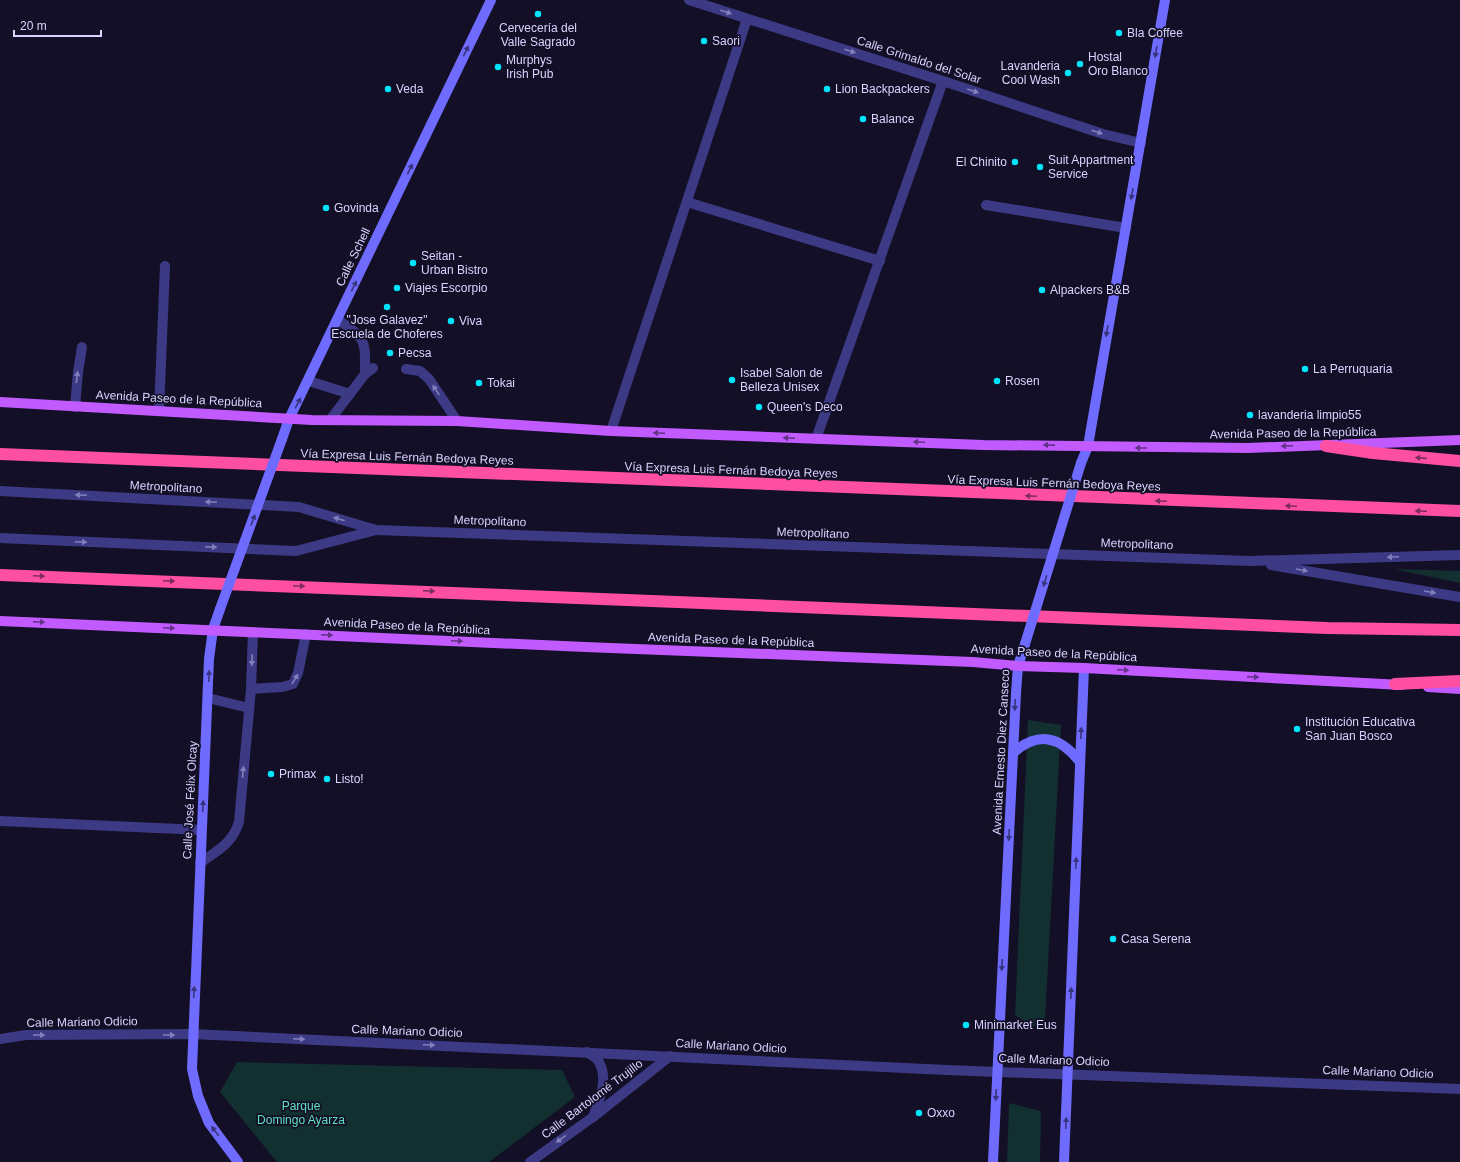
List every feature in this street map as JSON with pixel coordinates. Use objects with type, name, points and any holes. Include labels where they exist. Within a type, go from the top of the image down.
[{"type":"highway","points":[[1326,446],[1373,453],[1460,461]]},
{"type":"highway","name":"Vía Expresa Luis Fernán Bedoya Reyes","points":[[0,454],[1460,511]]},
{"type":"highway","points":[[0,575],[1296,626],[1460,630]]},
{"type":"highway","points":[[1395,684],[1460,681]]},
{"type":"main road","name":"Avenida Paseo de la República","points":[[0,402],[289,419],[457,421],[611,431],[816,439],[1088,446],[1248,448],[1293,445],[1326,446],[1460,440]]},
{"type":"main road","name":"Avenida Paseo de la República","points":[[0,621],[973,662],[1018,666],[1395,684],[1460,689]]},
{"type":"street","name":"Calle Schell","points":[[282,439],[289,419],[491,0]]},
{"type":"street","name":"Calle Grimaldo del Solar","points":[[689,0],[1103,134],[1141,143]]},
{"type":"street","name":"Avenida Ernesto Diez Canseco","points":[[993,1162],[1012,753],[1018,666],[1081,464],[1088,446],[1166,0]]},
{"type":"street","points":[[611,431],[747,19]]},
{"type":"street","points":[[816,439],[943,81]]},
{"type":"street","points":[[687,202],[880,261]]},
{"type":"street","points":[[986,206],[1126,228]]},
{"type":"street","points":[[159,412],[165,266]]},
{"type":"street","points":[[338,320],[356,332],[365,346],[365,374]]},
{"type":"street","points":[[75,406],[82,347]]},
{"type":"street","points":[[330,420],[365,374],[373,368]]},
{"type":"street","points":[[406,369],[420,371],[429,379],[457,421]]},
{"type":"street","points":[[308,381],[350,394]]},
{"type":"street","name":"Calle José Félix Olcay","points":[[238,1162],[209,1123],[198,1096],[192,1069],[192,1034],[208,698],[213,629],[282,439]]},
{"type":"street","name":"Metropolitano","points":[[0,491],[299,507],[376,530],[1250,561],[1460,555]]},
{"type":"street","name":"Metropolitano","points":[[0,538],[296,551],[376,530]]},
{"type":"street","name":"Metropolitano","points":[[1250,561],[1460,597]]},
{"type":"street","points":[[200,863],[228,843],[235,834],[239,822],[251,689],[253,632]]},
{"type":"street","points":[[251,689],[282,687],[293,684],[298,673],[306,634]]},
{"type":"street","points":[[1064,1162],[1084,668]]},
{"type":"street","points":[[208,698],[249,708]]},
{"type":"street","points":[[1012,753],[1022,744],[1034,739],[1048,739],[1060,743],[1071,750],[1080,762]]},
{"type":"street","points":[[0,822],[202,830]]},
{"type":"street","name":"Calle Mariano Odicio","points":[[0,1039],[26,1035],[192,1034],[947,1070],[997,1070],[1460,1088]]},
{"type":"street","points":[[587,1052],[599,1061],[603,1078],[602,1093],[592,1117]]},
{"type":"street","name":"Calle Bartolomé Trujillo","points":[[530,1162],[592,1117],[670,1056]]},
{"type":"green space","points":[[1394,569],[1460,571],[1460,583]]},
{"type":"green space","points":[[1028,720],[1061,725],[1045,1020],[1033,1027],[1015,1015]]},
{"type":"green space","name":"Parque Domingo Ayarza","points":[[237,1062],[562,1070],[575,1097],[489,1162],[277,1162],[220,1092]]},
{"type":"green space","points":[[1009,1103],[1041,1111],[1040,1162],[1007,1162]]},
{"type":"place","name":"Cervecería del Valle Sagrado","points":[[538,14]]},
{"type":"place","name":"Bla Coffee","points":[[1119,33]]},
{"type":"place","name":"Saori","points":[[704,41]]},
{"type":"place","name":"Hostal Oro Blanco","points":[[1080,64]]},
{"type":"place","name":"Murphys Irish Pub","points":[[498,67]]},
{"type":"place","name":"Lavanderia Cool Wash","points":[[1068,73]]},
{"type":"place","name":"Veda","points":[[388,89]]},
{"type":"place","name":"Lion Backpackers","points":[[827,89]]},
{"type":"place","name":"Balance","points":[[863,119]]},
{"type":"place","name":"El Chinito","points":[[1015,162]]},
{"type":"place","name":"Suit Appartment Service","points":[[1040,167]]},
{"type":"place","name":"Govinda","points":[[326,208]]},
{"type":"place","name":"Seitan - Urban Bistro","points":[[413,263]]},
{"type":"place","name":"Viajes Escorpio","points":[[397,288]]},
{"type":"place","name":"Alpackers B&B","points":[[1042,290]]},
{"type":"place","name":"\"Jose Galavez\" Escuela de Choferes","points":[[387,307]]},
{"type":"place","name":"Viva","points":[[451,321]]},
{"type":"place","name":"Pecsa","points":[[390,353]]},
{"type":"place","name":"La Perruquaria","points":[[1305,369]]},
{"type":"place","name":"Isabel Salon de Belleza Unisex","points":[[732,380]]},
{"type":"place","name":"Rosen","points":[[997,381]]},
{"type":"place","name":"Tokai","points":[[479,383]]},
{"type":"place","name":"Queen's Deco","points":[[759,407]]},
{"type":"place","name":"lavanderia limpio55","points":[[1250,415]]},
{"type":"place","name":"Institución Educativa San Juan Bosco","points":[[1297,729]]},
{"type":"place","name":"Primax","points":[[271,774]]},
{"type":"place","name":"Listo!","points":[[327,779]]},
{"type":"place","name":"Casa Serena","points":[[1113,939]]},
{"type":"place","name":"Minimarket Eus","points":[[966,1025]]},
{"type":"place","name":"Oxxo","points":[[919,1113]]}]
